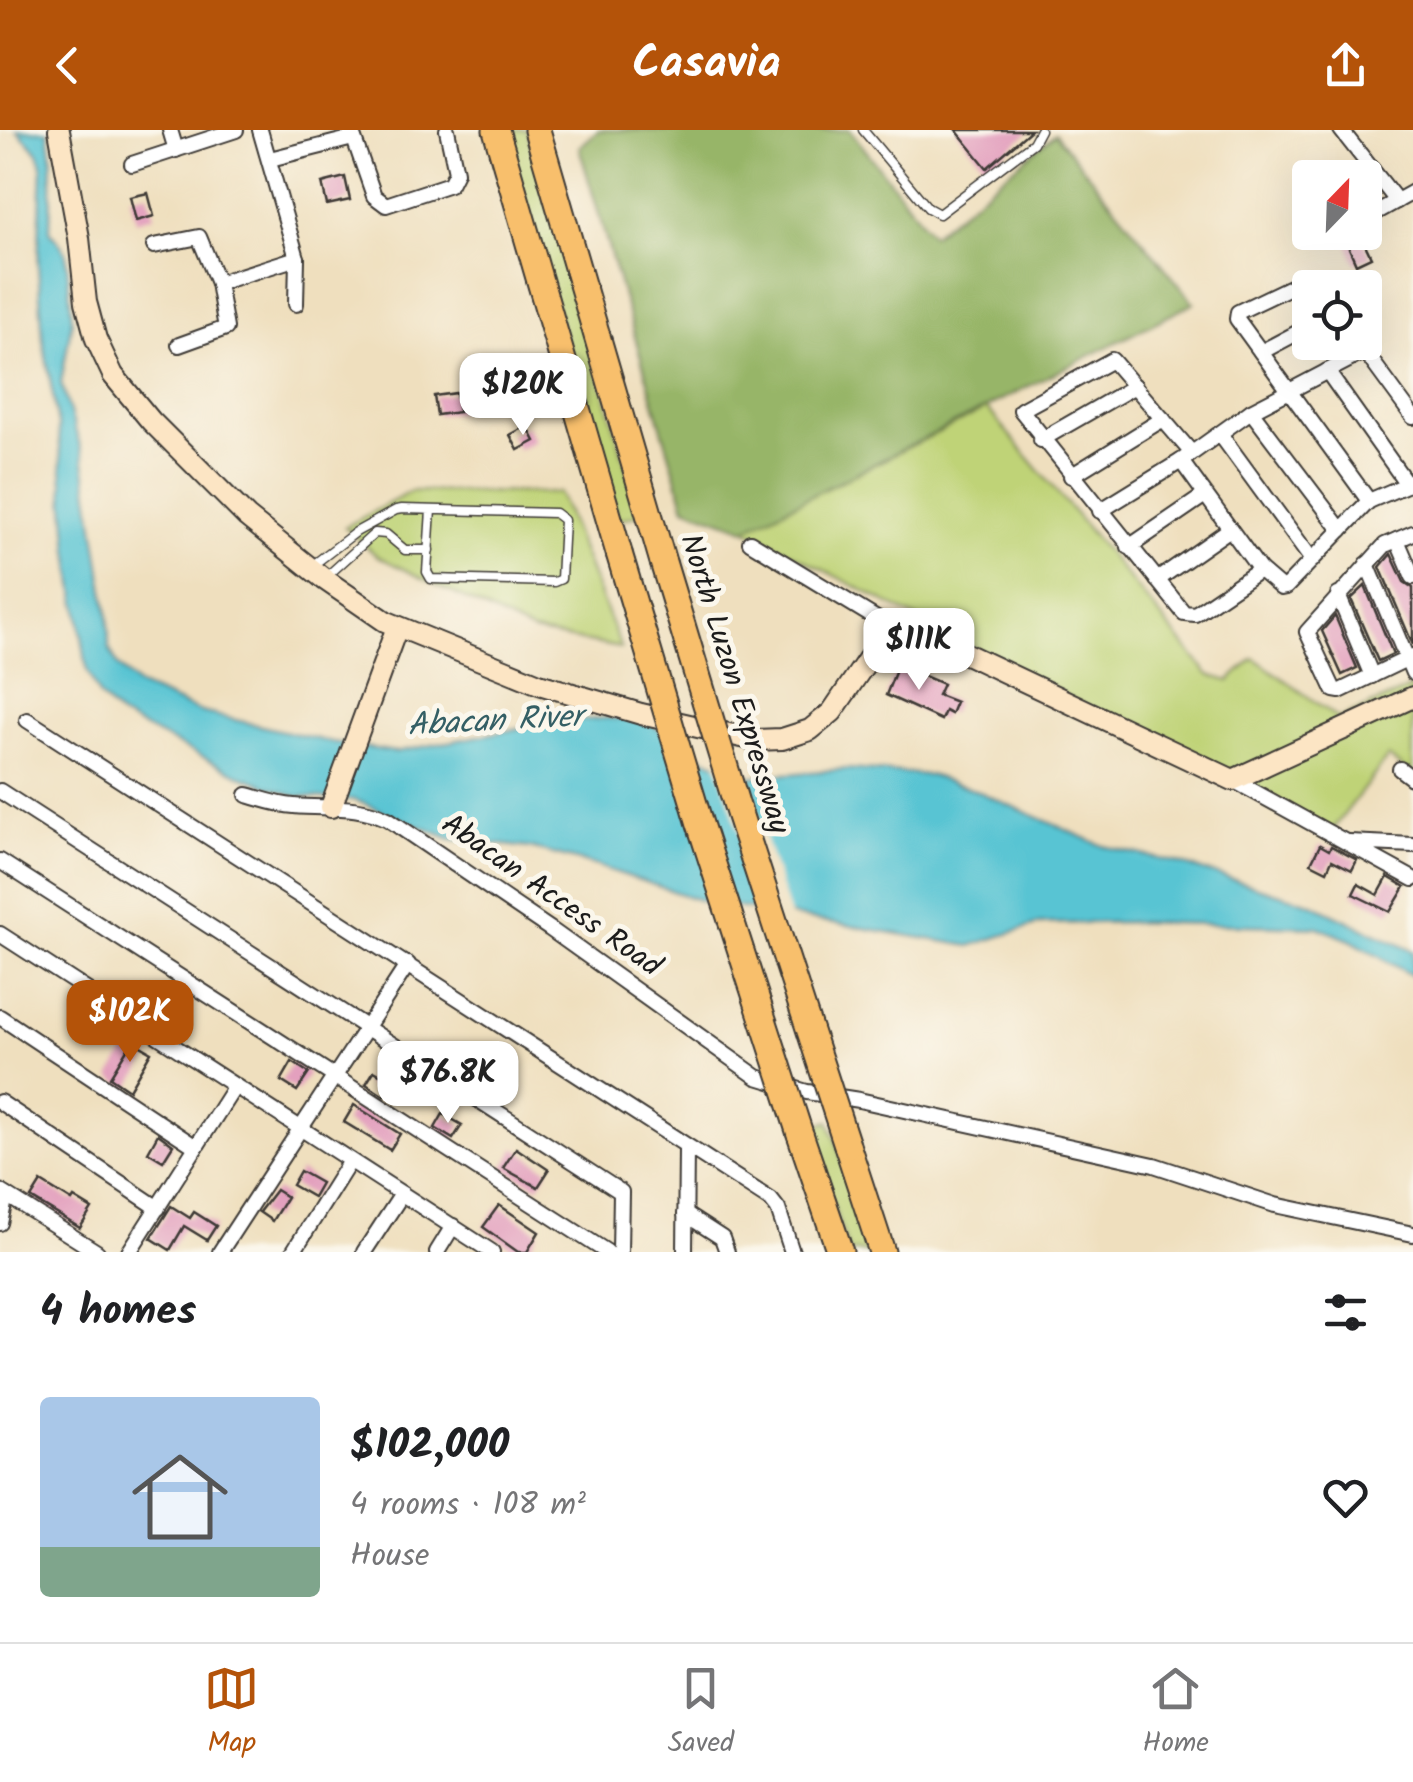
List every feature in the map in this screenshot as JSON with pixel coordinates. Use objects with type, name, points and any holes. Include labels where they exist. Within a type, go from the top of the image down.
[{"type":"highway","points":[[496,130],[700,824],[840,1252]]},
{"type":"highway","name":"North Luzon Expressway","points":[[537,130],[739,813],[882,1252]]},
{"type":"street","points":[[59,130],[79,238],[86,302],[96,339],[113,375],[194,466],[247,517],[394,635],[641,714],[754,740],[782,739],[810,730],[832,712],[890,627]]},
{"type":"street","points":[[170,130],[176,150]]},
{"type":"street","points":[[132,164],[236,130]]},
{"type":"street","points":[[260,130],[296,258],[296,304]]},
{"type":"street","points":[[270,159],[352,134],[374,196],[386,204],[450,184],[456,172],[447,130]]},
{"type":"street","points":[[1341,130],[1396,200]]},
{"type":"street","points":[[1382,209],[1413,192]]},
{"type":"street","points":[[154,246],[200,237],[218,283],[226,328],[179,345]]},
{"type":"street","points":[[218,283],[296,258]]},
{"type":"street","points":[[1292,286],[1238,312],[1237,319],[1369,501]]},
{"type":"street","points":[[1261,352],[1292,336]]},
{"type":"street","points":[[1260,570],[1189,615],[1021,413],[1023,408],[1112,360],[1164,419],[1205,495],[1260,570],[1276,586],[1286,587],[1369,501],[1410,483],[1326,371]]},
{"type":"street","points":[[1100,510],[1252,411],[1342,360]]},
{"type":"street","points":[[1371,360],[1413,417]]},
{"type":"street","points":[[1041,440],[1136,386]]},
{"type":"street","points":[[1252,411],[1341,530]]},
{"type":"street","points":[[1071,476],[1164,419]]},
{"type":"street","points":[[1220,434],[1312,560]]},
{"type":"street","points":[[1129,546],[1205,495]]},
{"type":"street","points":[[1157,580],[1230,529]]},
{"type":"street","points":[[1367,564],[1411,663],[1334,690],[1307,632],[1338,595],[1367,564],[1386,545],[1413,533]]},
{"type":"street","points":[[1397,540],[1413,578]]},
{"type":"street","points":[[750,542],[890,627],[907,626],[1233,780],[1413,879]]},
{"type":"street","points":[[1338,595],[1372,676]]},
{"type":"street","points":[[332,805],[394,635]]},
{"type":"street","points":[[1233,780],[1413,697]]},
{"type":"street","points":[[27,720],[770,1200],[778,1209],[792,1252]]},
{"type":"street","points":[[0,791],[621,1192],[620,1252]]},
{"type":"street","name":"Abacan Access Road","points":[[247,795],[290,806],[349,806],[388,819],[550,929],[756,1078],[1154,1165],[1275,1204],[1413,1234]]},
{"type":"street","points":[[1342,842],[1413,845]]},
{"type":"street","points":[[0,861],[608,1252]]},
{"type":"street","points":[[0,934],[492,1252]]},
{"type":"street","points":[[220,1252],[408,964]]},
{"type":"street","points":[[0,1017],[196,1148]]},
{"type":"street","points":[[129,1252],[234,1086]]},
{"type":"street","points":[[0,1102],[158,1208]]},
{"type":"street","points":[[684,1252],[686,1148]]},
{"type":"street","points":[[292,1252],[350,1161]]},
{"type":"street","points":[[0,1223],[3,1193],[97,1252]]},
{"type":"street","points":[[364,1252],[402,1194]]},
{"type":"street","points":[[685,1214],[722,1238],[727,1252]]},
{"type":"street","points":[[437,1252],[453,1226]]},
{"type":"lane","points":[[863,130],[928,208],[939,214],[1033,143],[1040,130]]},
{"type":"lane","points":[[316,573],[356,532],[392,512],[431,510],[560,514],[564,520],[561,579],[434,580],[427,572],[431,510]]},
{"type":"lane","points":[[316,573],[375,534],[386,534],[405,550],[428,550]]},
{"type":"green space","points":[[504,130],[527,130],[640,514],[618,520]]},
{"type":"green space","points":[[599,130],[850,130],[932,235],[1055,134],[1194,303],[745,529],[685,507],[579,147]]},
{"type":"green space","points":[[987,408],[1209,675],[1229,681],[1254,658],[1339,719],[1413,687],[1413,775],[1388,757],[1330,833],[745,529]]},
{"type":"green space","points":[[412,491],[559,493],[621,648],[533,632],[377,556],[345,527]]},
{"type":"green space","points":[[829,1121],[873,1252],[849,1252],[807,1129]]},
{"type":"water","points":[[17,130],[48,131],[52,158],[50,231],[66,252],[72,320],[61,383],[83,455],[108,616],[109,648],[118,666],[137,685],[201,712],[326,741],[395,752],[547,723],[607,718],[647,722],[704,758],[749,777],[848,769],[930,775],[977,791],[1103,846],[1178,863],[1310,903],[1413,951],[1413,976],[1350,940],[1318,927],[1134,922],[1039,924],[970,946],[702,901],[530,848],[451,839],[355,800],[295,796],[246,778],[120,716],[100,697],[87,670],[69,551],[58,424],[43,340],[38,267],[42,165],[38,153]]},
{"type":"pier","points":[[715,758],[744,770],[792,922],[766,917]]},
{"type":"building","points":[[956,130],[1031,130],[987,168]]},
{"type":"building","points":[[345,177],[350,200],[327,205],[322,183]]},
{"type":"building","points":[[148,193],[154,216],[136,221],[130,197]]},
{"type":"building","points":[[1350,250],[1368,250],[1371,257],[1356,264]]},
{"type":"building","points":[[456,393],[459,412],[437,415],[434,396]]},
{"type":"building","points":[[527,426],[535,441],[518,450],[510,435]]},
{"type":"building","points":[[1391,554],[1404,582],[1413,588],[1413,645],[1380,567]]},
{"type":"building","points":[[1365,586],[1393,654],[1378,661],[1351,599]]},
{"type":"building","points":[[1335,616],[1357,668],[1342,675],[1322,631]]},
{"type":"building","points":[[898,665],[943,684],[938,695],[956,702],[951,714],[945,711],[941,720],[886,695]]},
{"type":"building","points":[[1320,845],[1329,850],[1331,846],[1357,860],[1352,870],[1332,860],[1327,871],[1311,863]]},
{"type":"building","points":[[1388,877],[1405,887],[1390,912],[1353,894],[1358,884],[1378,895]]},
{"type":"building","points":[[132,1041],[151,1052],[129,1090],[110,1077]]},
{"type":"building","points":[[292,1062],[309,1073],[297,1091],[281,1081]]},
{"type":"building","points":[[374,1071],[392,1081],[384,1096],[366,1084]]},
{"type":"building","points":[[354,1105],[400,1134],[390,1150],[344,1122]]},
{"type":"building","points":[[443,1114],[462,1125],[453,1139],[435,1128]]},
{"type":"building","points":[[158,1134],[173,1145],[163,1161],[148,1152]]},
{"type":"building","points":[[516,1148],[549,1170],[538,1187],[503,1168]]},
{"type":"building","points":[[300,1171],[321,1183],[313,1197],[292,1185]]},
{"type":"building","points":[[41,1182],[92,1209],[80,1228],[31,1198]]},
{"type":"building","points":[[276,1190],[287,1197],[272,1221],[259,1212]]},
{"type":"building","points":[[499,1205],[539,1232],[527,1252],[518,1252],[483,1227]]},
{"type":"building","points":[[171,1206],[190,1218],[194,1212],[216,1226],[207,1240],[184,1226],[170,1250],[151,1238]]},
{"type":"water label","name":"Abacan River","points":[[495,722]]}]
